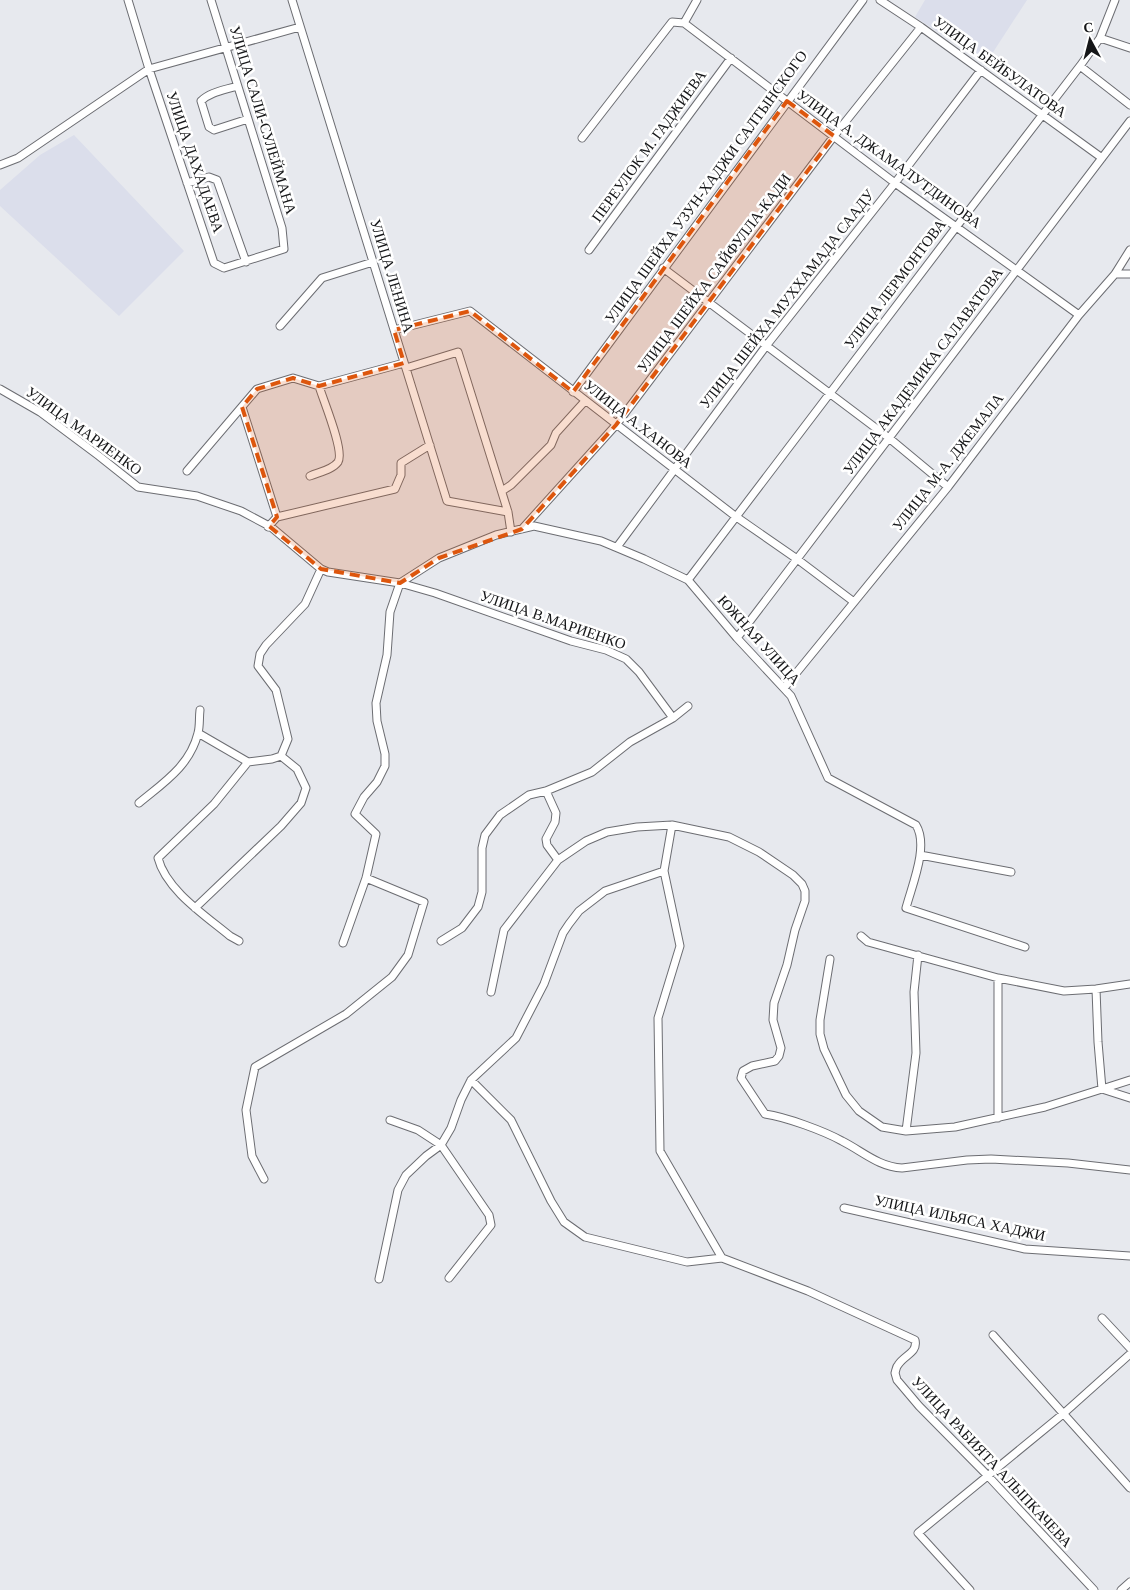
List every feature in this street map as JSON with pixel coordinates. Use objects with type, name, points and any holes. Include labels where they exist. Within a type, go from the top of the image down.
[{"type":"street","name":"УЛИЦА ДАХАДАЕВА","points":[[128,0],[214,263],[224,268],[284,249]]},
{"type":"street","name":"УЛИЦА САЛИ-СУЛЕЙМАНА","points":[[211,0],[282,228],[284,249]]},
{"type":"street","name":"УЛИЦА ЛЕНИНА","points":[[292,0],[447,501],[508,512]]},
{"type":"street","points":[[582,138],[672,22],[684,22],[697,0]]},
{"type":"street","name":"УЛИЦА ШЕЙХА УЗУН-ХАДЖИ САЛТЫНСКОГО","points":[[573,392],[862,0]]},
{"type":"street","name":"УЛИЦА БЕЙБУЛАТОВА","points":[[880,0],[921,27],[1102,158]]},
{"type":"street","name":"УЛИЦА ЛЕРМОНТОВА","points":[[688,580],[1080,66],[1100,38],[1115,0]]},
{"type":"street","name":"УЛИЦА А. ДЖАМАЛУТДИНОВА","points":[[684,22],[895,182],[1079,315]]},
{"type":"street","points":[[0,165],[18,158],[149,69],[300,27]]},
{"type":"street","name":"УЛИЦА ШЕЙХА САЙФУЛЛА-КАДИ","points":[[522,529],[616,425],[834,136],[921,27]]},
{"type":"street","points":[[1100,38],[1130,48]]},
{"type":"street","name":"ПЕРЕУЛОК М. ГАДЖИЕВА","points":[[589,250],[730,58]]},
{"type":"street","points":[[1080,66],[1130,105]]},
{"type":"street","name":"УЛИЦА ШЕЙХА МУХХАМАДА СААДУ","points":[[617,547],[766,346],[981,70]]},
{"type":"street","points":[[237,86],[216,92],[201,101],[209,127],[214,130],[248,119]]},
{"type":"street","name":"УЛИЦА АКАДЕМИКА САЛАВАТОВА","points":[[737,638],[1130,121]]},
{"type":"street","points":[[188,183],[209,178],[217,180],[246,262]]},
{"type":"street","name":"УЛИЦА М-А. ДЖЕМАЛА","points":[[784,688],[948,487],[1079,315],[1115,274],[1130,250]]},
{"type":"street","points":[[280,326],[322,278],[373,262]]},
{"type":"street","points":[[663,268],[889,438],[948,487]]},
{"type":"street","points":[[1115,274],[1130,274]]},
{"type":"street","name":"УЛИЦА А.ХАНОВА","points":[[394,330],[470,312],[736,516],[854,602]]},
{"type":"street","points":[[187,471],[257,388],[293,378],[319,386],[458,352],[502,491],[511,532]]},
{"type":"street","points":[[310,476],[332,467],[339,461],[340,457],[339,445],[319,386]]},
{"type":"street","name":"УЛИЦА МАРИЕНКО","points":[[0,389],[40,412],[138,487],[197,496],[242,510],[268,526],[321,569],[328,572],[400,583]]},
{"type":"street","points":[[502,491],[511,485],[551,445],[556,434],[585,401]]},
{"type":"street","points":[[242,407],[277,517]]},
{"type":"street","points":[[268,526],[277,517],[395,489],[401,475],[402,463],[430,445]]},
{"type":"street","name":"ЮЖНАЯ УЛИЦА","points":[[400,583],[440,558],[496,535],[534,526],[601,541],[688,580],[737,638],[792,696],[828,778],[916,825],[920,832],[922,849],[906,908],[1025,947]]},
{"type":"street","points":[[282,756],[288,739],[276,690],[258,666],[260,654],[266,645],[306,604],[321,569]]},
{"type":"street","points":[[343,943],[366,878],[376,834],[355,814],[364,797],[377,782],[385,766],[385,754],[377,721],[376,702],[387,654],[390,612],[400,583]]},
{"type":"street","name":"УЛИЦА В.МАРИЕНКО","points":[[400,583],[606,650],[626,659],[639,672],[673,718]]},
{"type":"street","points":[[441,941],[462,928],[478,907],[482,892],[482,848],[485,835],[500,815],[529,795],[546,791],[592,772],[630,742],[673,718],[688,706]]},
{"type":"street","points":[[139,803],[187,760],[198,733],[200,710]]},
{"type":"street","points":[[198,733],[248,762],[282,756]]},
{"type":"street","points":[[195,908],[281,826],[301,802],[306,788],[297,769],[282,756]]},
{"type":"street","points":[[239,941],[230,936],[181,896],[160,866],[158,858],[214,804],[248,762]]},
{"type":"street","points":[[546,791],[556,813],[546,839],[558,860]]},
{"type":"street","points":[[471,1080],[511,1120],[551,1202],[564,1222],[585,1237],[686,1262],[722,1258],[660,1151],[658,1018],[680,946],[664,871],[672,825]]},
{"type":"street","points":[[491,992],[504,930],[558,860],[586,841],[607,832],[636,827],[672,825],[729,837],[743,843],[793,875],[802,884],[805,891],[805,901],[795,930],[787,966],[774,1003],[773,1020],[781,1048],[779,1056],[775,1061],[752,1066],[743,1071],[742,1078],[765,1114],[778,1116],[841,1140],[880,1164],[891,1168],[991,1158],[1068,1163],[1130,1170]]},
{"type":"street","points":[[920,854],[1011,872]]},
{"type":"street","points":[[379,1279],[398,1190],[406,1175],[441,1145],[451,1128],[461,1100],[471,1080],[516,1038],[544,984],[563,933],[579,911],[605,891],[664,871]]},
{"type":"street","points":[[264,1179],[252,1156],[246,1110],[255,1067],[346,1014],[392,977],[408,955],[424,902],[366,878]]},
{"type":"street","points":[[861,936],[868,942],[998,978],[1064,991],[1096,990],[1130,984]]},
{"type":"street","points":[[906,1131],[916,1053],[914,992],[918,955]]},
{"type":"street","points":[[830,959],[820,1020],[820,1034],[824,1049],[846,1095],[859,1111],[882,1127],[906,1131],[955,1127],[1045,1107],[1130,1080]]},
{"type":"street","points":[[998,978],[998,1118]]},
{"type":"street","points":[[1096,990],[1102,1089]]},
{"type":"street","points":[[1102,1089],[1130,1098]]},
{"type":"street","points":[[390,1120],[418,1130],[441,1145],[489,1216],[491,1225],[448,1278]]},
{"type":"street","name":"УЛИЦА ИЛЬЯСА ХАДЖИ","points":[[844,1208],[1025,1249],[1130,1256]]},
{"type":"street","name":"УЛИЦА РАБИЯТА АЛЫПКАЧЕВА","points":[[722,1258],[808,1291],[915,1340],[914,1350],[898,1365],[894,1372],[897,1380],[919,1406],[988,1476],[1094,1590]]},
{"type":"street","points":[[1102,1318],[1130,1348]]},
{"type":"street","points":[[994,1335],[1130,1488]]},
{"type":"street","points":[[970,1590],[918,1533],[1063,1414],[1130,1354]]},
{"type":"street","points":[[1121,1590],[1130,1582]]},
{"type":"highlighted area","points":[[787,101],[834,136],[616,425],[522,529],[439,558],[400,583],[321,569],[269,526],[277,517],[242,407],[257,389],[293,378],[319,386],[404,363],[394,330],[470,311],[573,392]]},
{"type":"shaded area","points":[[925,0],[1027,0],[986,63],[915,17]]},
{"type":"shaded area","points":[[74,135],[184,251],[119,316],[0,206],[0,190],[40,155]]}]
